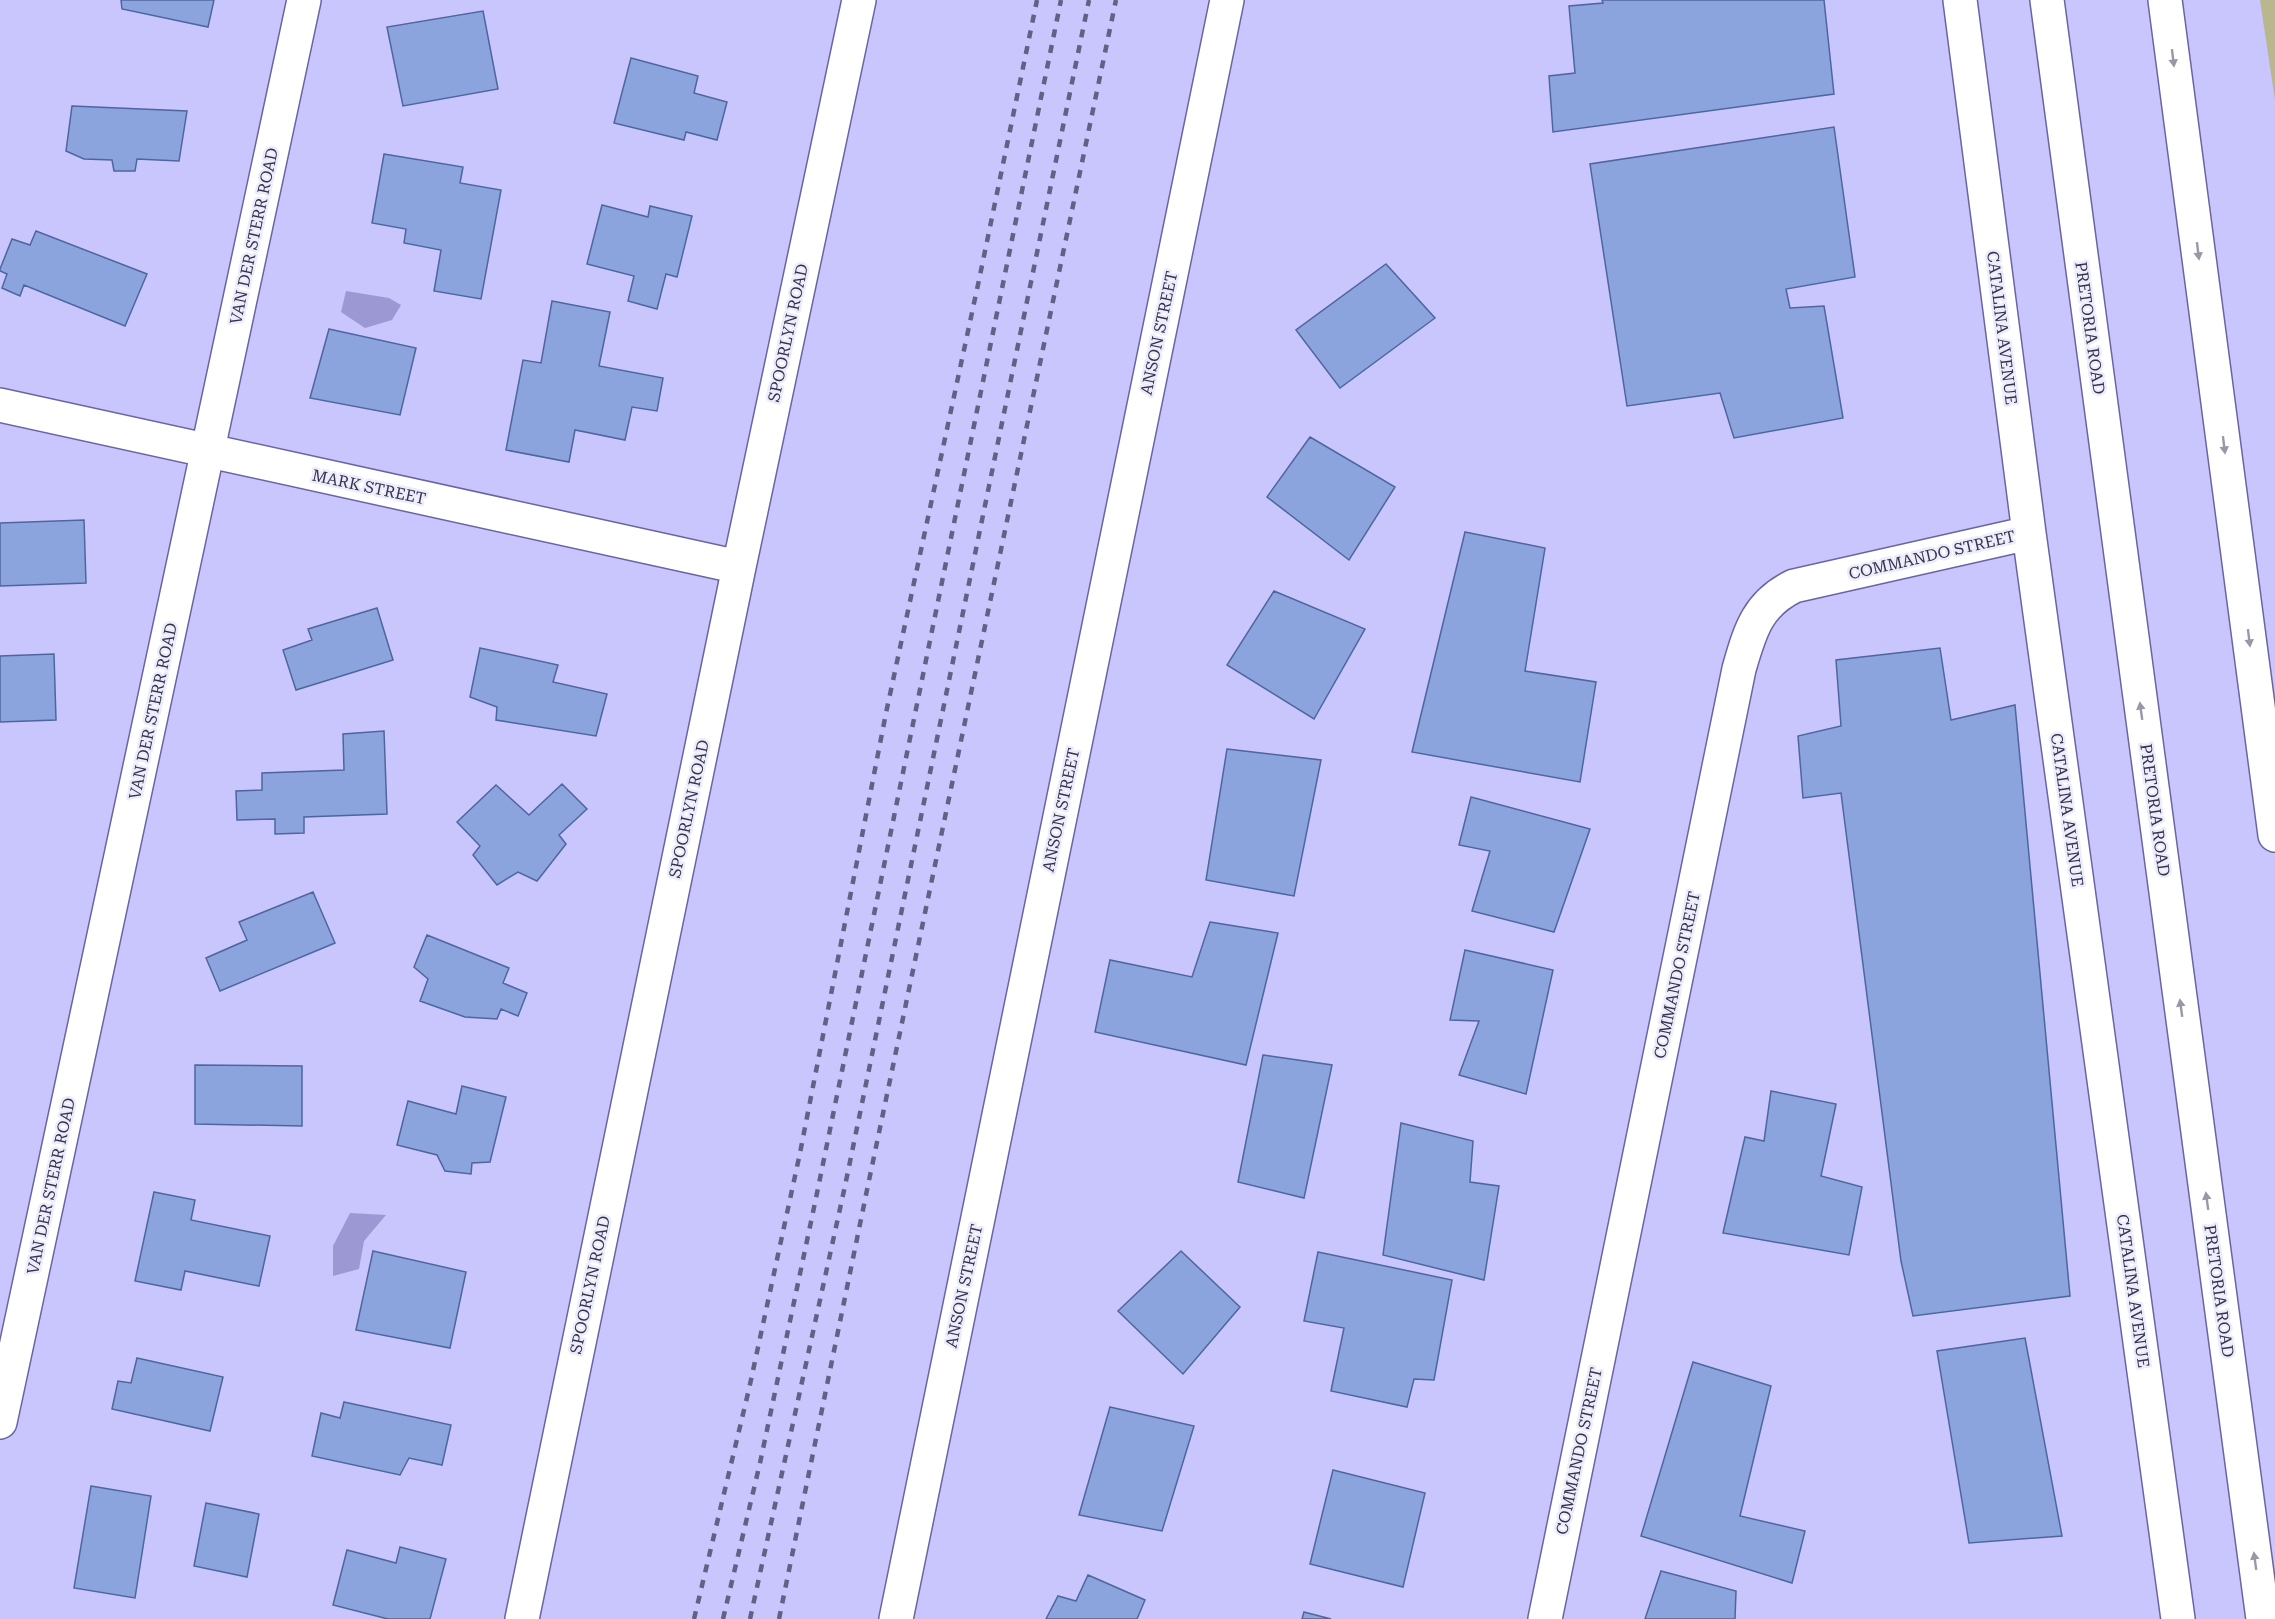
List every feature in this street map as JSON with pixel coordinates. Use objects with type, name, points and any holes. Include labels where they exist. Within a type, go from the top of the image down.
[{"type":"street","name":"VAN DER STERR ROAD","points":[[0,1422],[304,0]]},
{"type":"street","name":"SPOORLYN ROAD","points":[[522,1619],[739,567],[859,0]]},
{"type":"street","name":"ANSON STREET","points":[[896,1619],[1227,0]]},
{"type":"street","name":"CATALINA AVENUE","points":[[1960,0],[2029,533],[2178,1619]]},
{"type":"street","name":"PRETORIA ROAD","points":[[2047,0],[2263,1619]]},
{"type":"street","points":[[2165,0],[2275,835]]},
{"type":"street","name":"MARK STREET","points":[[0,405],[739,567]]},
{"type":"street","name":"COMMANDO STREET","points":[[1545,1619],[1739,669],[1748,637],[1761,610],[1779,594],[1794,586],[2029,533]]},
{"type":"shaded area","points":[[2260,0],[2275,0],[2275,100]]},
{"type":"shaded area","points":[[346,291],[389,298],[401,305],[392,320],[365,328],[341,312]]},
{"type":"shaded area","points":[[350,1213],[386,1215],[364,1241],[359,1269],[333,1276],[333,1246]]},
{"type":"building","points":[[121,0],[214,0],[208,27],[122,9]]},
{"type":"building","points":[[1602,0],[1824,0],[1834,94],[1553,132],[1549,76],[1575,73],[1569,6],[1603,3]]},
{"type":"building","points":[[483,11],[498,89],[403,106],[387,27]]},
{"type":"building","points":[[631,58],[698,76],[694,93],[727,102],[717,140],[686,132],[684,140],[614,123]]},
{"type":"building","points":[[72,106],[187,111],[179,161],[137,159],[135,171],[114,171],[112,160],[84,159],[66,151]]},
{"type":"building","points":[[1834,127],[1855,277],[1786,289],[1790,308],[1824,306],[1843,418],[1734,438],[1720,393],[1627,406],[1590,164]]},
{"type":"building","points":[[384,154],[463,167],[460,183],[501,190],[481,299],[434,291],[441,250],[404,243],[406,229],[372,223]]},
{"type":"building","points":[[602,205],[648,217],[650,206],[692,216],[677,277],[666,274],[657,309],[628,301],[634,276],[587,264]]},
{"type":"building","points":[[36,231],[147,274],[125,326],[24,285],[20,296],[2,288],[7,274],[0,269],[12,239],[30,245]]},
{"type":"building","points":[[1386,264],[1435,318],[1340,388],[1296,330]]},
{"type":"building","points":[[552,301],[610,312],[599,366],[663,378],[657,411],[632,407],[625,440],[575,430],[569,462],[506,450],[523,360],[541,363]]},
{"type":"building","points":[[329,329],[416,348],[400,415],[310,398]]},
{"type":"building","points":[[1310,437],[1395,487],[1349,560],[1267,497]]},
{"type":"building","points":[[84,520],[86,583],[0,586],[0,523]]},
{"type":"building","points":[[1465,532],[1545,548],[1525,671],[1596,682],[1580,782],[1412,752]]},
{"type":"building","points":[[1274,591],[1365,629],[1314,719],[1227,665]]},
{"type":"building","points":[[377,608],[393,660],[296,690],[283,650],[312,640],[308,629]]},
{"type":"building","points":[[480,648],[558,665],[553,682],[607,694],[596,736],[496,720],[497,707],[470,697]]},
{"type":"building","points":[[1940,648],[1951,720],[2015,705],[2070,1296],[1913,1316],[1901,1261],[1841,793],[1803,798],[1798,736],[1841,726],[1836,660]]},
{"type":"building","points":[[54,654],[56,720],[0,722],[0,656]]},
{"type":"building","points":[[384,731],[387,814],[304,817],[304,833],[275,834],[275,819],[237,820],[236,791],[262,790],[262,773],[344,770],[343,734]]},
{"type":"building","points":[[1227,749],[1321,760],[1294,896],[1206,880]]},
{"type":"building","points":[[562,784],[587,809],[559,835],[566,844],[537,881],[518,872],[497,885],[473,855],[480,846],[457,822],[496,785],[529,815]]},
{"type":"building","points":[[1471,797],[1590,829],[1554,932],[1472,911],[1490,851],[1459,845]]},
{"type":"building","points":[[313,892],[335,943],[220,991],[206,958],[247,940],[239,922]]},
{"type":"building","points":[[1210,922],[1278,933],[1246,1065],[1095,1032],[1110,960],[1192,977]]},
{"type":"building","points":[[427,935],[509,968],[503,983],[527,993],[518,1016],[501,1009],[497,1019],[465,1017],[420,1001],[428,979],[414,967]]},
{"type":"building","points":[[1465,950],[1553,970],[1526,1094],[1459,1075],[1479,1021],[1450,1020]]},
{"type":"building","points":[[1263,1055],[1332,1065],[1304,1198],[1238,1182]]},
{"type":"building","points":[[195,1065],[302,1066],[302,1126],[195,1124]]},
{"type":"building","points":[[462,1086],[506,1097],[490,1162],[472,1163],[471,1174],[445,1171],[437,1155],[397,1145],[408,1101],[456,1114]]},
{"type":"building","points":[[1771,1091],[1836,1104],[1821,1176],[1862,1187],[1849,1255],[1723,1233],[1745,1137],[1764,1141]]},
{"type":"building","points":[[1401,1123],[1473,1141],[1470,1182],[1499,1186],[1484,1280],[1383,1255]]},
{"type":"building","points":[[154,1192],[195,1200],[191,1220],[270,1236],[259,1286],[185,1271],[181,1290],[135,1281]]},
{"type":"building","points":[[373,1251],[466,1272],[450,1348],[356,1330]]},
{"type":"building","points":[[1181,1251],[1240,1307],[1183,1374],[1118,1311]]},
{"type":"building","points":[[1318,1252],[1452,1280],[1434,1380],[1414,1379],[1407,1407],[1331,1391],[1344,1328],[1304,1321]]},
{"type":"building","points":[[2025,1338],[2062,1536],[1969,1543],[1937,1351]]},
{"type":"building","points":[[137,1358],[223,1377],[210,1431],[112,1409],[118,1381],[131,1383]]},
{"type":"building","points":[[1693,1362],[1771,1386],[1740,1516],[1805,1531],[1792,1583],[1641,1536]]},
{"type":"building","points":[[344,1402],[451,1425],[442,1465],[409,1458],[400,1475],[312,1456],[321,1413],[340,1418]]},
{"type":"building","points":[[1110,1407],[1194,1426],[1162,1531],[1079,1515]]},
{"type":"building","points":[[1333,1470],[1425,1493],[1403,1587],[1310,1564]]},
{"type":"building","points":[[91,1486],[151,1496],[135,1598],[74,1588]]},
{"type":"building","points":[[206,1503],[259,1514],[247,1577],[194,1566]]},
{"type":"building","points":[[400,1547],[446,1559],[430,1619],[388,1619],[333,1605],[347,1550],[396,1563]]},
{"type":"building","points":[[1661,1571],[1736,1591],[1735,1619],[1645,1619]]},
{"type":"building","points":[[1088,1575],[1145,1600],[1137,1619],[1046,1619],[1058,1596],[1076,1601]]},
{"type":"building","points":[[1304,1612],[1331,1619],[1302,1619]]},
{"type":"railway","points":[[694,1619],[749,1389],[800,1153],[886,713],[1037,0]]},
{"type":"railway","points":[[723,1619],[760,1463],[816,1198],[1061,0]]},
{"type":"railway","points":[[750,1619],[845,1186],[1089,0]]},
{"type":"railway","points":[[779,1619],[1116,0]]}]
